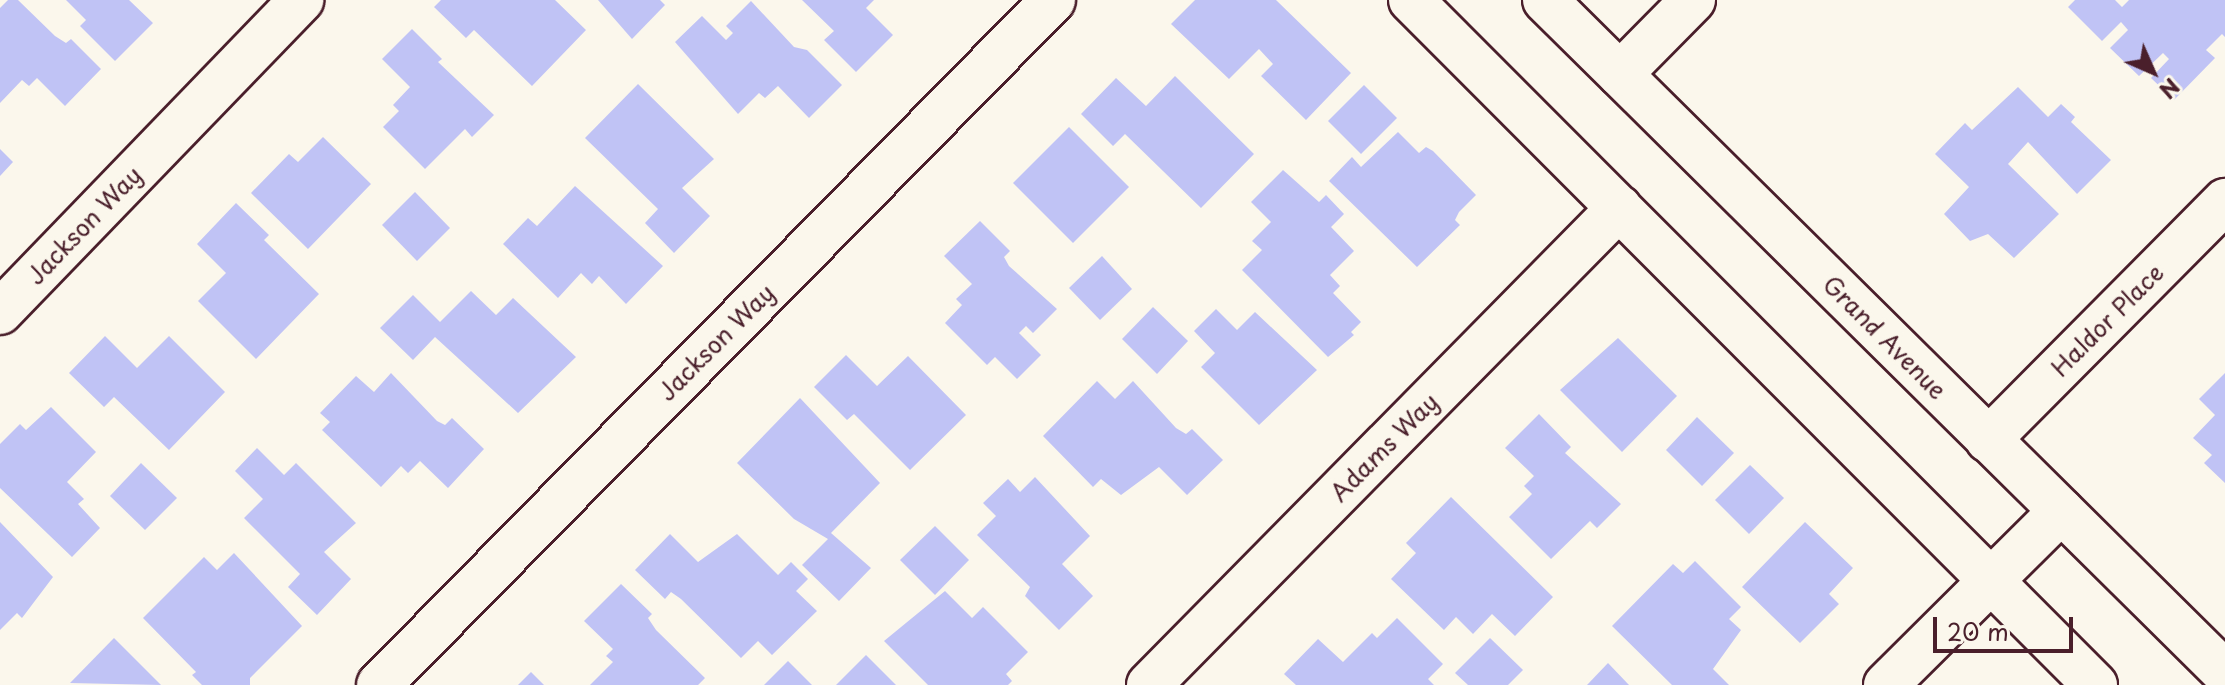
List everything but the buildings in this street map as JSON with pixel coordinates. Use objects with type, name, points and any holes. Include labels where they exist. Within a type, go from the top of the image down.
[{"type":"street","name":"Jackson Way","points":[[0,312],[301,0]]},
{"type":"street","name":"Jackson Way","points":[[379,685],[1053,0]]},
{"type":"street","points":[[1411,0],[2095,685]]},
{"type":"street","name":"Grand Avenue","points":[[1545,0],[2225,673]]},
{"type":"street","points":[[1620,74],[1693,0]]},
{"type":"street","name":"Haldor Place","points":[[1988,440],[2225,201]]},
{"type":"street","name":"Adams Way","points":[[1149,685],[1619,208]]},
{"type":"street","points":[[1886,685],[2061,511]]}]
